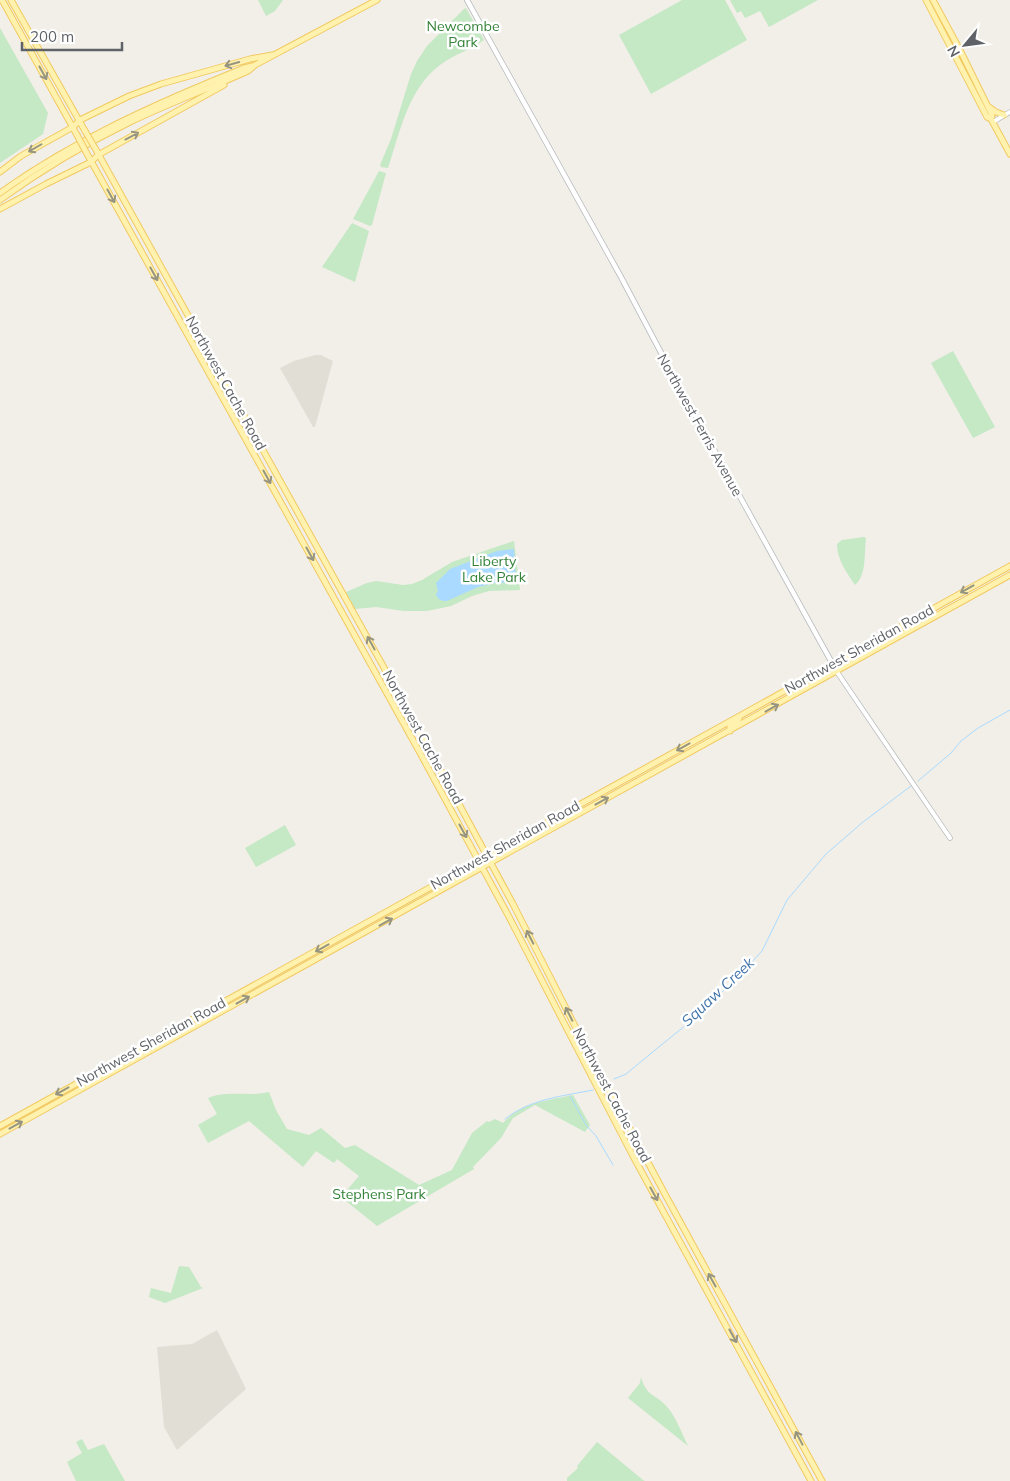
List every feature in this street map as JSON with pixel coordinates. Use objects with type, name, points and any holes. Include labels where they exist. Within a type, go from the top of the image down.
[{"type":"main road","name":"Northwest Cache Road","points":[[2,0],[483,868],[631,1151],[811,1481]]},
{"type":"main road","name":"Northwest Cache Road","points":[[11,0],[80,120],[374,648],[487,855],[630,1129],[822,1481]]},
{"type":"main road","points":[[0,193],[55,156],[108,127],[179,94],[255,65],[377,0]]},
{"type":"main road","name":"Northwest Ferris Avenue","points":[[468,0],[837,672]]},
{"type":"main road","points":[[926,0],[987,117],[992,120]]},
{"type":"main road","points":[[933,0],[962,52],[992,115],[992,120],[1010,154]]},
{"type":"main road","points":[[0,172],[21,156],[72,127],[80,120],[129,96],[161,84],[250,59],[280,53]]},
{"type":"main road","points":[[0,200],[58,161],[119,128],[248,71],[255,65]]},
{"type":"main road","points":[[0,209],[92,162],[98,155],[209,94],[237,76]]},
{"type":"main road","points":[[987,105],[1004,115]]},
{"type":"main road","name":"Northwest Sheridan Road","points":[[0,1126],[1010,566]]},
{"type":"main road","name":"Northwest Sheridan Road","points":[[0,1134],[1010,575]]},
{"type":"main road","points":[[730,731],[730,726],[749,710]]},
{"type":"main road","points":[[691,752],[695,747],[727,729],[726,723]]},
{"type":"street","points":[[992,120],[1010,112]]},
{"type":"street","name":"Northwest Ferris Avenue","points":[[837,672],[932,808],[950,838]]},
{"type":"shaded area","points":[[321,355],[333,361],[315,427],[313,427],[280,368],[294,361]]},
{"type":"shaded area","points":[[217,1330],[246,1389],[177,1450],[164,1427],[157,1347],[192,1344]]},
{"type":"green space","points":[[258,0],[283,0],[275,11],[266,16]]},
{"type":"green space","points":[[682,0],[725,0],[747,40],[651,94],[619,35]]},
{"type":"green space","points":[[730,0],[818,0],[769,27],[760,11],[745,18],[741,11],[737,13]]},
{"type":"green space","name":"Newcombe Park","points":[[466,8],[484,40],[445,61],[420,86],[406,112],[388,168],[381,167],[380,165],[391,139],[411,74],[417,61],[427,46]]},
{"type":"green space","points":[[0,28],[48,113],[43,134],[0,163]]},
{"type":"green space","points":[[379,171],[386,173],[372,225],[370,226],[353,219]]},
{"type":"green space","points":[[352,223],[369,231],[355,282],[322,267]]},
{"type":"green space","points":[[953,351],[995,427],[973,438],[931,363]]},
{"type":"green space","points":[[866,538],[862,576],[855,585],[841,561],[837,544],[842,540]]},
{"type":"green space","name":"Liberty Lake Park","points":[[514,541],[520,590],[489,591],[472,596],[451,606],[427,611],[404,611],[376,607],[355,609],[346,592],[376,581],[403,585],[412,584],[452,562]]},
{"type":"green space","points":[[285,825],[296,845],[256,867],[245,848]]},
{"type":"green space","name":"Stephens Park","points":[[269,1092],[276,1110],[287,1129],[309,1135],[321,1128],[345,1148],[355,1145],[419,1185],[452,1170],[472,1133],[487,1121],[495,1119],[503,1123],[518,1111],[535,1103],[573,1095],[590,1125],[585,1132],[535,1105],[513,1118],[501,1138],[473,1167],[474,1169],[377,1226],[341,1197],[359,1176],[337,1159],[334,1163],[316,1151],[303,1167],[249,1121],[208,1143],[198,1125],[217,1114],[208,1098],[223,1094]]},
{"type":"green space","points":[[179,1266],[189,1267],[203,1288],[165,1303],[149,1297],[151,1288],[171,1293]]},
{"type":"green space","points":[[641,1377],[643,1384],[649,1392],[664,1403],[671,1412],[688,1446],[628,1398],[640,1383]]},
{"type":"green space","points":[[82,1439],[88,1450],[104,1444],[125,1481],[76,1481],[67,1462],[82,1453],[76,1442]]},
{"type":"green space","points":[[597,1442],[645,1481],[567,1481],[567,1478],[578,1468],[577,1466]]},
{"type":"water","points":[[514,549],[516,582],[496,583],[478,587],[447,601],[438,598],[436,583],[450,569],[497,551]]},
{"type":"waterway","name":"Squaw Creek","points":[[918,781],[951,753],[961,741],[978,728],[1010,710]]},
{"type":"waterway","name":"Squaw Creek","points":[[614,1079],[626,1074],[691,1021],[737,978],[762,951],[787,900],[826,854],[863,822],[911,786]]},
{"type":"waterway","name":"Squaw Creek","points":[[505,1119],[515,1112],[536,1103],[593,1090]]},
{"type":"waterway","points":[[570,1096],[586,1125],[596,1136],[613,1165]]}]
